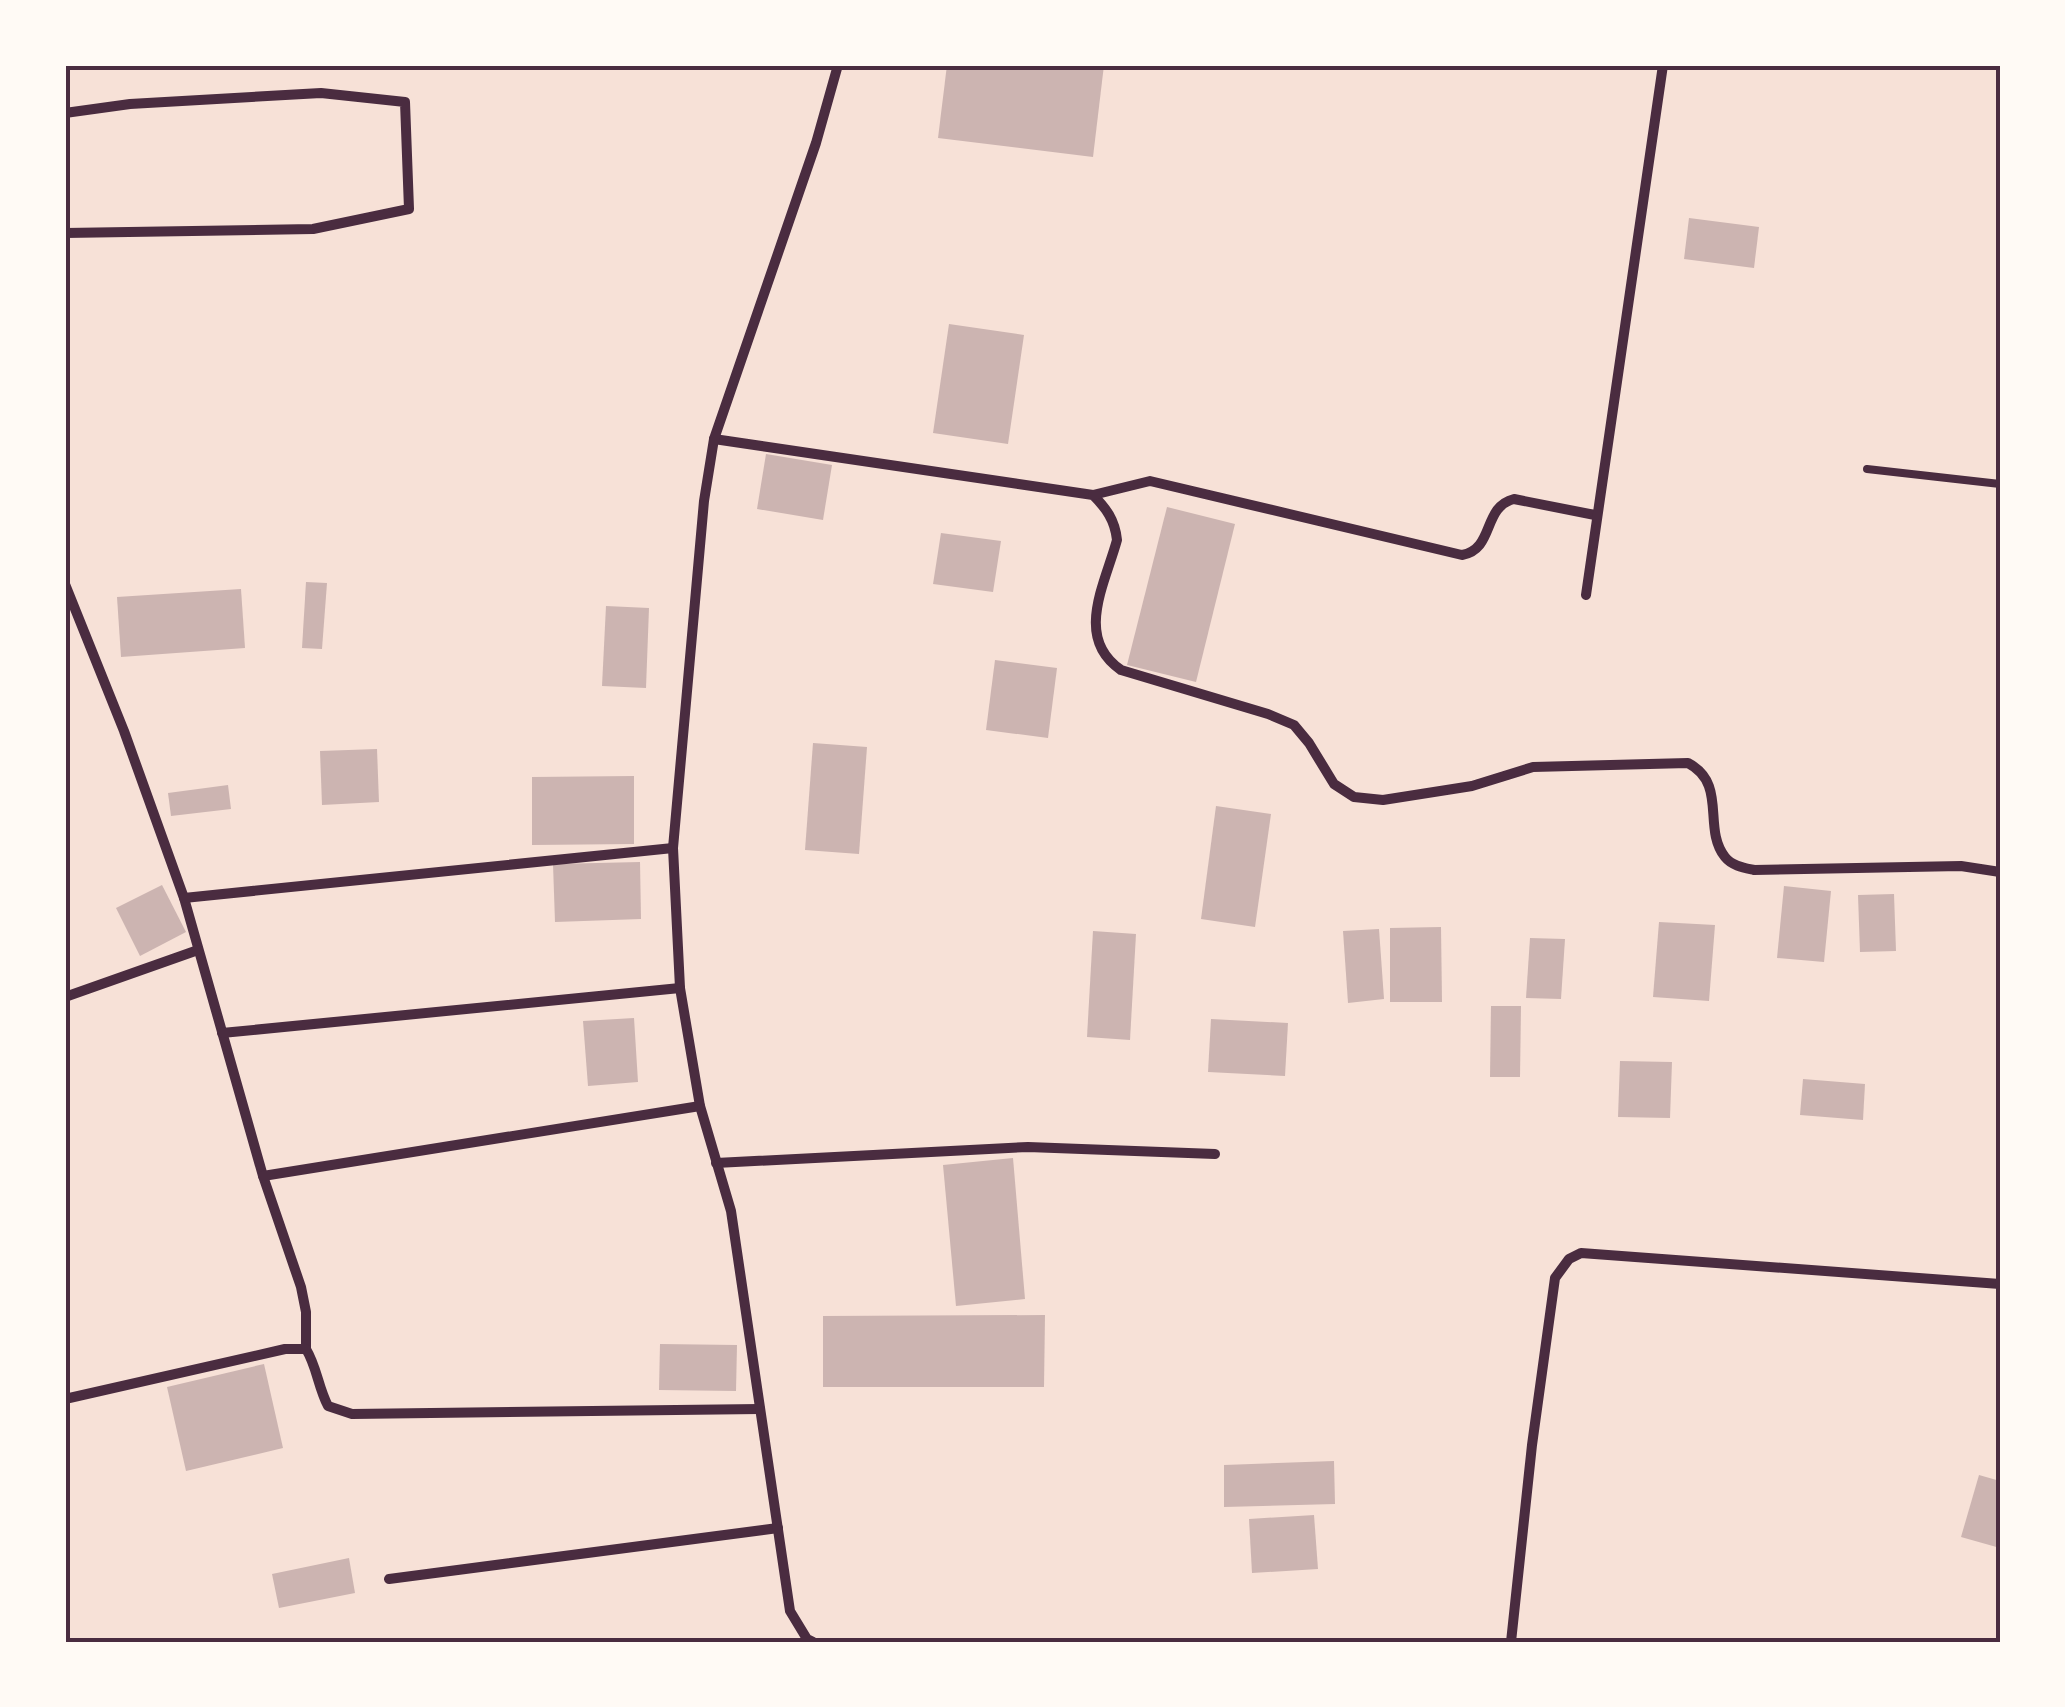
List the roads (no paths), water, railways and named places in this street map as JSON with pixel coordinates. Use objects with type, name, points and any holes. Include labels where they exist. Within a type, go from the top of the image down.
[{"type":"street","points":[[805,1641],[790,1612],[731,1211],[700,1106],[680,988],[673,848],[704,502],[714,438],[816,143],[838,65]]},
{"type":"street","points":[[1586,595],[1664,65]]},
{"type":"street","points":[[65,113],[130,104],[321,93],[405,102],[409,209],[313,230],[65,234]]},
{"type":"street","points":[[714,438],[1093,495],[1150,480],[1462,555],[1475,552],[1482,545],[1494,513],[1503,502],[1514,498],[1595,515]]},
{"type":"street","points":[[1093,495],[1116,528],[1117,540],[1094,624],[1098,647],[1108,661],[1120,670],[1294,725],[1334,784],[1354,797],[1383,800],[1472,786],[1534,767],[1688,764],[1700,769],[1708,781],[1720,844],[1725,858],[1737,866],[1754,870],[1961,866],[2000,872]]},
{"type":"street","points":[[65,584],[124,731],[184,898],[263,1176],[302,1288],[306,1349],[328,1406],[352,1414],[760,1408]]},
{"type":"street","points":[[184,898],[673,848]]},
{"type":"street","points":[[65,997],[198,950]]},
{"type":"street","points":[[222,1034],[680,988]]},
{"type":"street","points":[[263,1176],[700,1106]]},
{"type":"street","points":[[716,1163],[1028,1147],[1215,1154]]},
{"type":"street","points":[[1511,1642],[1532,1445],[1556,1278],[1569,1259],[1580,1253],[2000,1284]]},
{"type":"street","points":[[65,1398],[285,1348],[306,1349]]},
{"type":"street","points":[[388,1579],[778,1528]]},
{"type":"lane","points":[[1866,469],[2000,484]]}]
